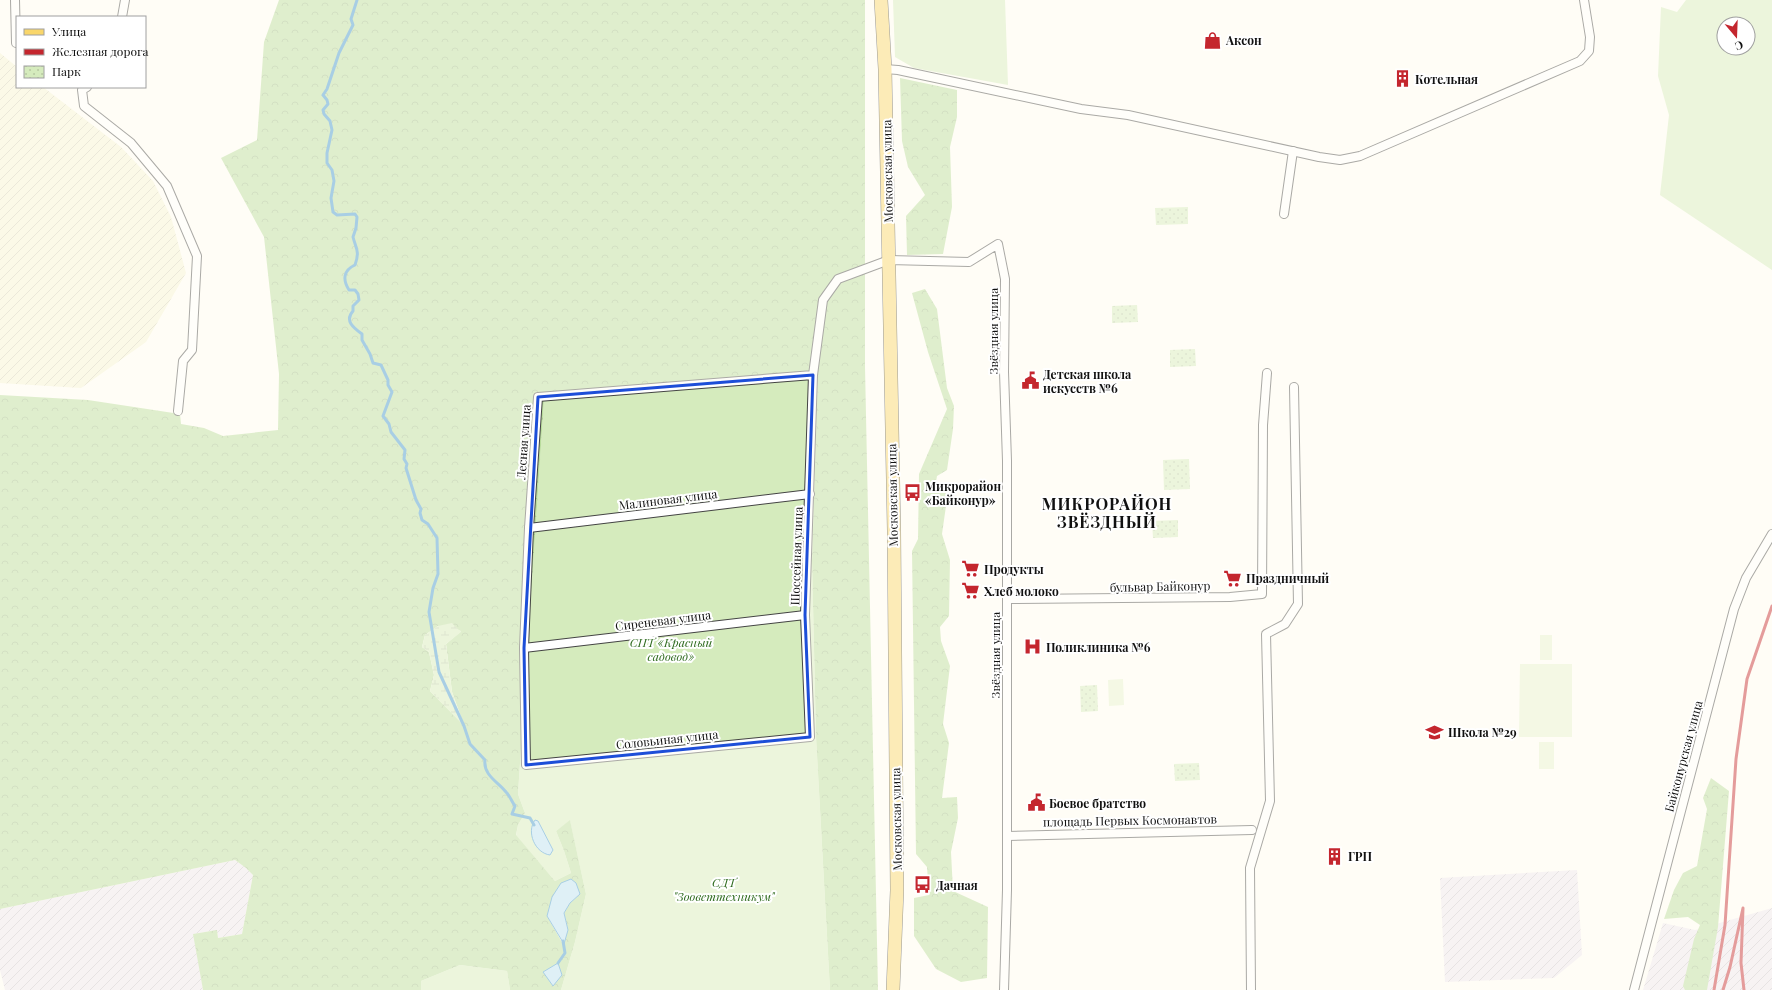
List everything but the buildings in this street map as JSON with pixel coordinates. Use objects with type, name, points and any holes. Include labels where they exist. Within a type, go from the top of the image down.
[{"type":"main road","name":"Московская улица","points":[[881,0],[885,69],[894,531],[897,882],[893,990]]},
{"type":"street","points":[[15,0],[16,43]]},
{"type":"street","points":[[122,16],[125,0]]},
{"type":"street","points":[[885,69],[898,70],[1081,109],[1128,115],[1340,160],[1360,156],[1580,61],[1589,51],[1590,37],[1584,0]]},
{"type":"street","points":[[85,88],[82,90],[84,106],[131,143],[166,186],[197,256],[192,350],[183,361],[178,411]]},
{"type":"street","points":[[1284,214],[1293,151]]},
{"type":"street","name":"Звёздная улица","points":[[888,260],[969,262],[998,244],[1005,279],[1004,372],[1007,461],[1007,836],[1004,990]]},
{"type":"street","name":"Шоссейная улица","points":[[810,737],[805,615],[814,375],[823,300],[838,279],[888,260]]},
{"type":"street","name":"бульвар Байконур","points":[[1006,599],[1230,597],[1262,594],[1263,426],[1267,373]]},
{"type":"street","name":"Лесная улица","points":[[526,765],[524,648],[529,528],[538,397],[814,375]]},
{"type":"street","points":[[1251,990],[1250,868],[1270,801],[1266,634],[1285,624],[1298,604],[1294,387]]},
{"type":"street","name":"Малиновая улица","points":[[529,528],[810,494]]},
{"type":"street","name":"Байконурская улица","points":[[1634,990],[1734,609],[1746,578],[1772,534]]},
{"type":"street","name":"Сиреневая улица","points":[[524,648],[805,615]]},
{"type":"street","name":"Соловьиная улица","points":[[526,765],[810,737]]},
{"type":"street","name":"площадь Первых Космонавтов","points":[[1007,836],[1252,830]]},
{"type":"highlighted area","points":[[813,375],[805,615],[810,737],[526,765],[524,648],[538,397]]},
{"type":"shaded area","points":[[0,53],[16,66],[16,88],[44,88],[121,147],[153,181],[171,217],[186,273],[146,342],[81,388],[0,383]]},
{"type":"shaded area","points":[[235,860],[253,875],[242,934],[218,938],[217,930],[194,934],[203,990],[5,990],[0,970],[0,909]]},
{"type":"shaded area","points":[[1577,870],[1582,955],[1554,978],[1445,982],[1440,878]]},
{"type":"shaded area","points":[[1772,908],[1772,990],[1643,990],[1663,923],[1695,930]]},
{"type":"green space","points":[[279,0],[865,0],[865,367],[878,990],[830,990],[816,737],[812,561],[818,373],[544,400],[518,794],[525,813],[518,825],[516,835],[555,881],[571,873],[556,831],[570,820],[586,894],[575,942],[561,990],[510,990],[507,971],[460,965],[421,981],[421,990],[203,990],[193,934],[217,930],[218,938],[242,934],[253,875],[235,860],[0,909],[0,395],[88,400],[180,414],[181,424],[204,428],[223,436],[278,430],[279,374],[264,237],[221,158],[257,140],[264,42]],"holes":[[[438,626],[461,631],[446,644],[452,692],[464,725],[430,691],[434,675],[429,652],[422,647],[425,635]],[[580,894],[570,903],[564,913],[568,930],[563,944],[547,916]]]},
{"type":"green space","points":[[893,0],[1005,0],[1008,85],[914,68],[895,57]]},
{"type":"green space","points":[[1686,0],[1772,0],[1772,270],[1660,195],[1669,115],[1658,76],[1661,7],[1677,12]]},
{"type":"green space","points":[[900,78],[957,90],[957,117],[950,147],[952,207],[943,254],[907,255],[906,216],[925,195],[908,167],[902,141]]},
{"type":"green space","points":[[1188,207],[1188,224],[1156,225],[1155,208]]},
{"type":"green space","points":[[925,289],[937,309],[947,388],[954,406],[953,429],[947,470],[937,476],[935,488],[948,492],[942,534],[950,560],[949,616],[940,627],[941,641],[950,666],[943,724],[949,743],[942,798],[957,797],[958,818],[951,852],[953,891],[988,907],[987,978],[961,982],[936,969],[914,936],[914,898],[929,895],[927,867],[916,854],[912,551],[918,539],[919,474],[947,409],[928,352],[912,293]]},
{"type":"green space","points":[[1137,305],[1138,322],[1112,323],[1112,306]]},
{"type":"green space","points":[[1195,349],[1196,366],[1170,367],[1170,350]]},
{"type":"green space","name":"СНТ «Красный садовод»","points":[[818,373],[812,561],[816,737],[830,990],[561,990],[575,942],[586,894],[570,821],[556,831],[571,873],[555,881],[516,836],[518,825],[525,813],[518,794],[544,399]]},
{"type":"green space","points":[[1189,459],[1190,489],[1164,490],[1163,460]]},
{"type":"green space","points":[[1178,520],[1178,537],[1153,538],[1152,521]]},
{"type":"green space","points":[[452,623],[461,632],[446,644],[452,692],[464,726],[430,691],[434,675],[429,652],[422,647],[425,635],[438,626]]},
{"type":"green space","points":[[1540,635],[1552,635],[1552,660],[1540,660]]},
{"type":"green space","points":[[1520,664],[1572,664],[1572,737],[1519,737]]},
{"type":"green space","points":[[1123,679],[1124,705],[1109,706],[1108,680]]},
{"type":"green space","points":[[1097,685],[1098,711],[1081,712],[1080,686]]},
{"type":"green space","points":[[1539,742],[1554,742],[1554,769],[1539,769]]},
{"type":"green space","points":[[1199,763],[1200,780],[1175,781],[1174,764]]},
{"type":"green space","points":[[1711,778],[1729,791],[1718,927],[1707,990],[1685,990],[1683,986],[1694,939],[1700,925],[1688,917],[1664,919],[1674,890],[1683,873],[1697,866],[1707,809],[1703,798]]},
{"type":"green space","points":[[460,965],[507,971],[510,990],[421,990],[421,981]]},
{"type":"water","points":[[535,820],[538,821],[553,850],[550,855],[540,850],[536,846],[531,830]]},
{"type":"water","points":[[571,879],[576,883],[580,894],[570,903],[564,913],[568,930],[564,944],[547,916],[552,897],[561,883]]},
{"type":"water","points":[[558,963],[562,975],[553,986],[543,972]]},
{"type":"waterway","points":[[357,0],[351,19],[353,25],[339,53],[327,89],[323,95],[328,104],[323,110],[324,114],[330,121],[332,130],[327,153],[327,163],[332,170],[334,181],[331,198],[333,212],[337,215],[355,214],[357,217],[353,237],[357,250],[357,256],[355,265],[346,272],[345,282],[349,290],[355,290],[358,294],[359,300],[353,306],[353,311],[349,318],[353,327],[362,334],[362,340],[373,363],[381,365],[388,380],[388,385],[392,392],[383,416],[389,424],[391,432],[405,450],[404,459],[407,464],[406,468],[416,500],[421,509],[420,513],[422,520],[428,524],[437,538],[438,574],[433,588],[429,612],[439,672],[464,726],[470,744],[485,760],[486,770],[503,788],[515,806],[512,814],[530,818],[534,825]]},
{"type":"waterway","points":[[558,963],[565,953],[563,941]]},
{"type":"railway","points":[[1714,990],[1725,925],[1736,759],[1747,679],[1772,606]]},
{"type":"railway","points":[[1723,990],[1730,967],[1743,908],[1741,963],[1744,990]]},
{"type":"place","name":"Аксон","points":[[1213,40]]},
{"type":"place","name":"Котельная","points":[[1402,79]]},
{"type":"place","name":"Детская школа искусств №6","points":[[1030,381]]},
{"type":"place","name":"Микрорайон «Байконур»","points":[[912,493]]},
{"type":"place","name":"Продукты","points":[[971,569]]},
{"type":"place","name":"Праздничный","points":[[1233,578]]},
{"type":"place","name":"Хлеб молоко","points":[[971,591]]},
{"type":"place","name":"Поликлиника №6","points":[[1033,647]]},
{"type":"place","name":"Школа №29","points":[[1435,732]]},
{"type":"place","name":"Боевое братство","points":[[1036,803]]},
{"type":"place","name":"ГРП","points":[[1335,856]]},
{"type":"place","name":"Дачная","points":[[923,885]]},
{"type":"district","name":"МИКРОРАЙОН ЗВЁЗДНЫЙ","points":[[1107,512]]},
{"type":"park label","name":"СДТ \"Зооветтехникум\"","points":[[724,889]]}]
